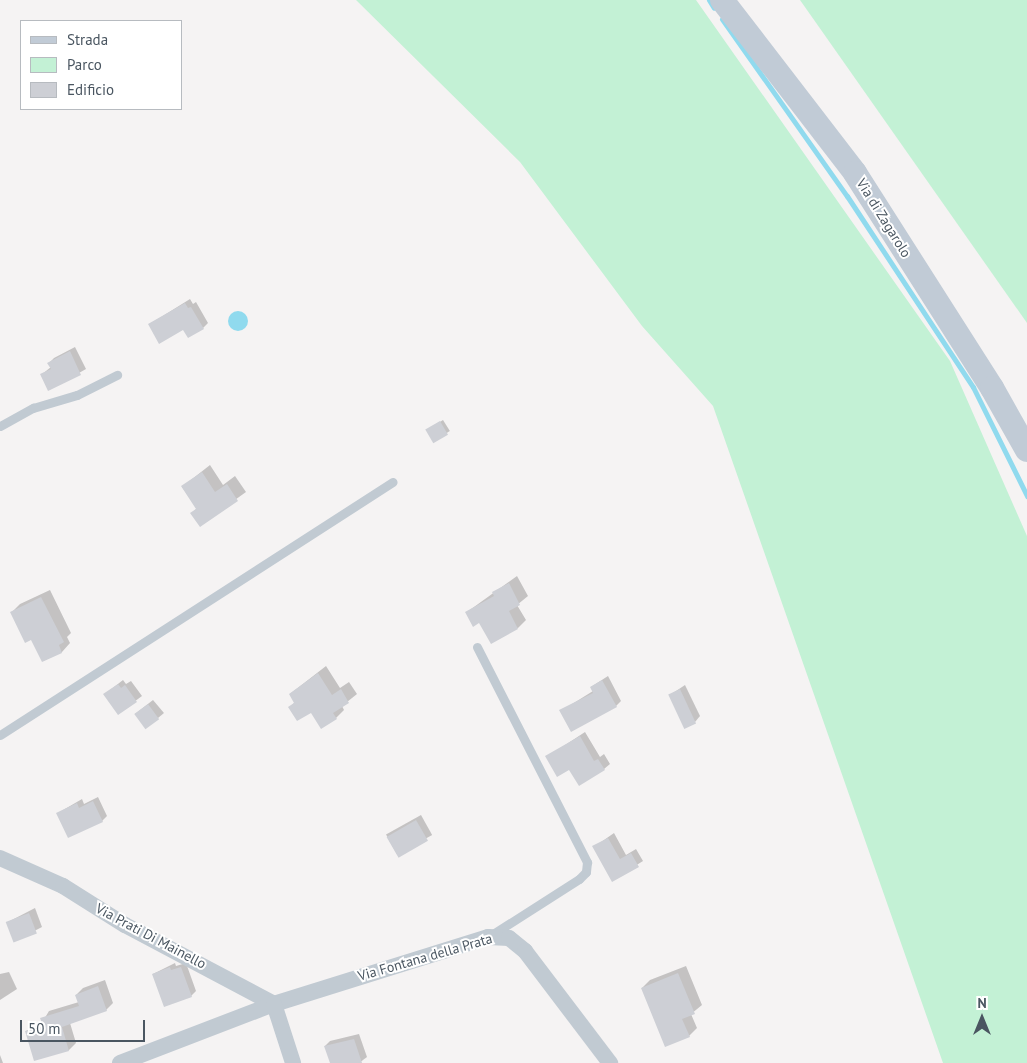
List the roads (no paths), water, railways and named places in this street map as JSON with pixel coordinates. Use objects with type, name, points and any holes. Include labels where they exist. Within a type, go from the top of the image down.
[{"type":"main road","name":"Via di Zagarolo","points":[[722,0],[855,173],[992,388],[1027,450]]},
{"type":"street","name":"Via Prati Di Mainello","points":[[0,858],[63,886],[125,925],[274,1004]]},
{"type":"street","name":"Via Fontana della Prata","points":[[274,1004],[488,937],[510,938],[521,947],[610,1063]]},
{"type":"street","points":[[120,1063],[274,1004],[293,1063]]},
{"type":"lane","points":[[0,426],[33,408],[78,395],[117,375]]},
{"type":"lane","points":[[0,735],[392,482]]},
{"type":"lane","points":[[477,647],[587,862],[586,872],[579,879],[488,937]]},
{"type":"water","points":[[238,311],[245,314],[248,321],[245,328],[238,331],[231,328],[228,321],[231,314]]},
{"type":"waterway","points":[[709,0],[714,8]]},
{"type":"waterway","points":[[722,19],[847,196],[973,387],[1027,496]]}]
